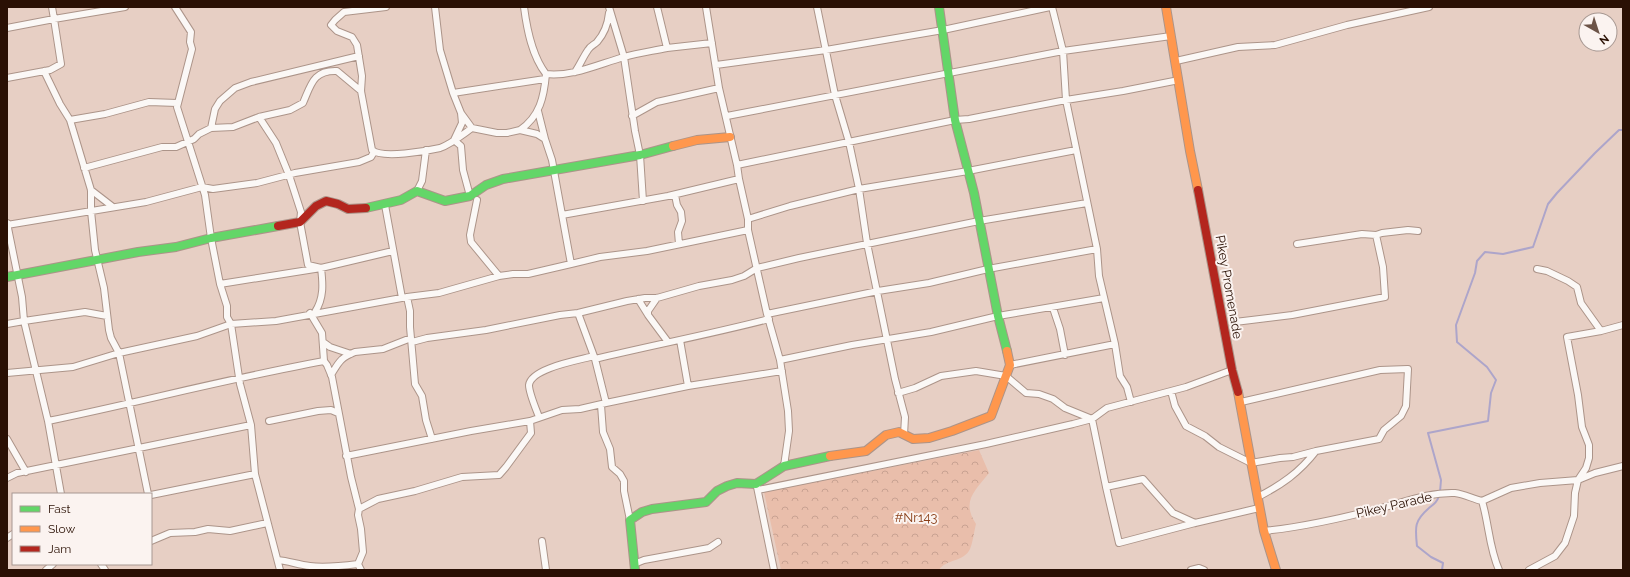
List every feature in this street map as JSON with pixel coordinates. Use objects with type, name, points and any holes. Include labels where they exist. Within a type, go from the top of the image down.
[{"type":"street","points":[[7,78],[55,68],[61,64],[62,62],[52,7]]},
{"type":"street","points":[[7,28],[125,7]]},
{"type":"street","points":[[174,7],[191,32],[190,42],[192,49],[177,103],[205,195],[211,238],[220,284],[227,306],[227,318],[231,324],[240,379],[250,425],[255,474],[280,570]]},
{"type":"street","points":[[374,152],[371,147],[361,91],[362,76],[356,41],[352,37],[337,31],[331,25],[343,10],[366,11],[386,7]]},
{"type":"street","points":[[435,7],[440,50],[453,93],[461,113],[472,128],[497,133],[507,133],[520,130],[525,126],[538,111],[545,93],[546,77],[537,60],[524,7]]},
{"type":"street","points":[[575,72],[590,46],[596,43],[603,33],[608,20],[609,7]]},
{"type":"street","points":[[609,7],[624,57],[632,116],[640,155],[643,201]]},
{"type":"street","points":[[657,7],[667,48]]},
{"type":"street","points":[[706,7],[719,88],[738,165],[739,179],[748,219],[748,230],[782,371],[788,411],[789,432],[784,466]]},
{"type":"street","points":[[817,7],[836,95],[849,142],[859,189],[867,244],[898,393],[905,417],[904,434]]},
{"type":"street","points":[[757,487],[784,466],[813,459],[866,451],[886,435],[899,432],[913,439],[926,437],[955,430],[991,416],[1010,365],[998,316],[968,171],[955,120],[939,7]]},
{"type":"street","points":[[716,65],[826,50],[943,30],[1051,7],[1063,51],[1066,100],[1097,249],[1099,276],[1115,344],[1120,376],[1127,387],[1131,402]]},
{"type":"street","name":"Pikey Promenade","points":[[1166,7],[1190,151],[1207,231],[1232,370],[1241,402],[1264,531],[1276,570]]},
{"type":"street","points":[[1176,61],[1238,47],[1275,45],[1346,25],[1429,7]]},
{"type":"street","points":[[726,116],[1063,51],[1171,36]]},
{"type":"street","points":[[453,93],[575,72],[624,57],[667,48],[712,43]]},
{"type":"street","points":[[211,128],[217,106],[235,88],[251,82],[359,56]]},
{"type":"street","points":[[44,70],[60,104],[70,120],[92,190],[91,211],[95,250],[104,288],[111,338],[119,353],[150,493]]},
{"type":"street","points":[[84,168],[157,149],[176,147],[189,142],[204,131],[211,128],[232,127],[259,116],[290,110],[303,103],[313,80],[322,72],[337,71],[361,91]]},
{"type":"street","points":[[738,165],[955,120],[982,117],[1066,100],[1116,93],[1179,80]]},
{"type":"street","points":[[632,116],[657,102],[719,88]]},
{"type":"street","points":[[70,120],[105,114],[149,102],[177,103]]},
{"type":"street","points":[[538,111],[545,139],[550,151],[571,264]]},
{"type":"street","points":[[454,140],[462,123],[461,113]]},
{"type":"street","points":[[259,116],[276,144],[289,175],[301,212],[300,222],[308,265],[322,268]]},
{"type":"street","points":[[374,152],[397,154],[440,148],[472,128]]},
{"type":"street","points":[[520,130],[537,134],[545,139]]},
{"type":"street","points":[[417,191],[445,201],[474,198],[486,185],[496,180],[640,155],[690,142],[730,137]]},
{"type":"street","points":[[454,140],[461,146],[463,170],[474,198],[470,235],[471,242],[499,276]]},
{"type":"street","points":[[7,277],[138,252],[176,247],[211,238],[300,222],[316,206],[326,201],[338,204],[348,209],[369,208],[385,205],[408,198],[417,191],[422,181],[426,150]]},
{"type":"street","points":[[748,219],[790,206],[859,189],[968,171],[1076,150]]},
{"type":"street","points":[[61,493],[48,421],[24,321],[22,297],[7,224],[146,202],[202,187],[213,189],[229,188],[257,183],[289,175],[360,162],[371,157],[374,152]]},
{"type":"street","points":[[562,216],[675,195],[739,179]]},
{"type":"street","points":[[92,190],[113,207]]},
{"type":"street","points":[[675,195],[677,205],[681,212],[682,221],[678,232],[679,244]]},
{"type":"street","points":[[331,375],[342,357],[355,352],[383,349],[412,340],[536,321],[638,299],[657,298],[699,286],[732,280],[744,276],[757,268],[979,221],[1087,203]]},
{"type":"street","points":[[385,205],[393,251],[404,298],[410,311],[415,384],[422,396],[426,420],[432,439]]},
{"type":"street","points":[[7,373],[73,367],[119,353],[197,336],[231,324],[276,321],[313,313],[439,293],[499,276],[528,274],[600,257],[647,251],[748,230]]},
{"type":"street","points":[[1297,244],[1362,234],[1376,235],[1408,230],[1418,231]]},
{"type":"street","points":[[1235,322],[1292,315],[1385,297],[1383,267],[1376,235]]},
{"type":"street","points":[[539,417],[529,386],[531,380],[537,374],[550,368],[595,357],[715,333],[768,316],[878,291],[929,283],[988,269],[1097,249]]},
{"type":"street","points":[[220,284],[322,268],[393,251]]},
{"type":"street","points":[[313,313],[320,304],[323,290],[322,268]]},
{"type":"street","points":[[1537,269],[1547,271],[1577,287],[1581,303],[1601,331]]},
{"type":"street","points":[[648,315],[648,310],[657,298]]},
{"type":"street","points":[[780,360],[931,332],[998,316],[1053,308],[1104,298]]},
{"type":"street","points":[[638,299],[668,342]]},
{"type":"street","points":[[1053,308],[1060,329],[1065,355]]},
{"type":"street","points":[[7,324],[86,312],[107,316]]},
{"type":"street","points":[[278,560],[295,562],[308,566],[360,567],[363,552],[358,515],[359,509],[346,456],[331,375],[324,361],[322,333],[313,313]]},
{"type":"street","points":[[578,313],[595,357],[603,404],[603,432],[610,449],[612,467],[620,474],[624,481],[624,491],[630,520],[634,567]]},
{"type":"street","points":[[1529,570],[1555,556],[1565,543],[1574,516],[1574,493],[1578,480],[1588,463],[1589,445],[1582,427],[1578,394],[1567,337],[1601,331],[1623,325]]},
{"type":"street","points":[[680,340],[688,386]]},
{"type":"street","points":[[323,342],[351,354]]},
{"type":"street","points":[[1010,365],[1115,344]]},
{"type":"street","points":[[48,421],[324,361]]},
{"type":"street","points":[[1171,391],[1175,406],[1186,426],[1204,436],[1219,447],[1252,463],[1293,457],[1379,439],[1384,430],[1401,416],[1406,406],[1408,369],[1380,370],[1241,402]]},
{"type":"street","points":[[630,520],[642,512],[664,506],[693,505],[706,502],[717,491],[737,483],[757,487],[986,444],[1092,419],[1106,408],[1171,391],[1232,370]]},
{"type":"street","points":[[346,456],[478,429],[530,421],[562,410],[580,409],[688,386],[782,371]]},
{"type":"street","points":[[898,393],[915,388],[940,376],[976,371],[1006,376],[1026,393],[1039,394],[1092,419]]},
{"type":"street","points":[[269,422],[318,411],[331,410],[338,413]]},
{"type":"street","points":[[1092,419],[1119,543],[1259,508]]},
{"type":"street","points":[[359,509],[378,499],[415,491],[462,478],[499,475],[531,433],[530,421]]},
{"type":"street","points":[[7,478],[14,474],[250,425]]},
{"type":"street","points":[[7,439],[26,472]]},
{"type":"street","points":[[1258,497],[1276,488],[1294,476],[1316,451]]},
{"type":"street","points":[[1499,570],[1491,549],[1488,522],[1482,501],[1511,488],[1545,482],[1578,480],[1595,472],[1623,466]]},
{"type":"street","points":[[152,494],[255,474]]},
{"type":"street","points":[[1106,487],[1143,478],[1173,513],[1195,523]]},
{"type":"street","points":[[757,487],[774,570]]},
{"type":"street","name":"Pikey Parade","points":[[1264,531],[1280,530],[1376,510],[1418,497],[1455,493],[1482,501]]},
{"type":"street","points":[[152,541],[170,533],[195,532],[208,529],[230,531],[267,523]]},
{"type":"street","points":[[542,541],[546,570]]},
{"type":"street","points":[[634,567],[644,560],[709,548],[718,542]]},
{"type":"street","points":[[1191,570],[1199,568],[1204,570]]},
{"type":"green space","name":"#Nr143","points":[[979,450],[989,473],[975,491],[970,503],[972,516],[976,524],[970,549],[964,556],[942,566],[939,570],[781,570],[764,492]]},
{"type":"waterway","points":[[1440,492],[1441,480],[1428,433],[1488,421],[1491,393],[1496,380],[1487,367],[1457,342],[1456,325],[1475,273],[1477,261],[1485,252],[1503,254],[1533,247],[1548,204],[1595,153],[1619,130],[1623,130]]},
{"type":"waterway","points":[[1439,496],[1435,503],[1418,521],[1416,534],[1417,546],[1431,557],[1443,563],[1442,570]]},
{"type":"traffic: fast","points":[[939,7],[955,120],[974,193],[998,316],[1007,351]]},
{"type":"traffic: fast","points":[[366,208],[401,200],[417,191],[445,201],[470,196],[486,185],[503,179],[640,155],[673,146]]},
{"type":"traffic: fast","points":[[7,277],[138,252],[176,247],[211,238],[278,226]]},
{"type":"traffic: fast","points":[[635,570],[630,520],[642,512],[652,509],[706,502],[717,491],[727,486],[737,483],[756,484],[784,466],[830,456]]},
{"type":"traffic: slow","points":[[1166,7],[1198,190]]},
{"type":"traffic: slow","points":[[673,146],[697,140],[730,137]]},
{"type":"traffic: slow","points":[[830,456],[866,451],[886,435],[899,432],[913,439],[929,438],[991,416],[1010,365],[1007,351]]},
{"type":"traffic: slow","points":[[1238,392],[1264,531],[1276,570]]},
{"type":"traffic: jam","points":[[1198,190],[1232,370],[1238,392]]},
{"type":"traffic: jam","points":[[278,226],[300,222],[316,206],[326,201],[338,204],[348,209],[366,208]]}]
